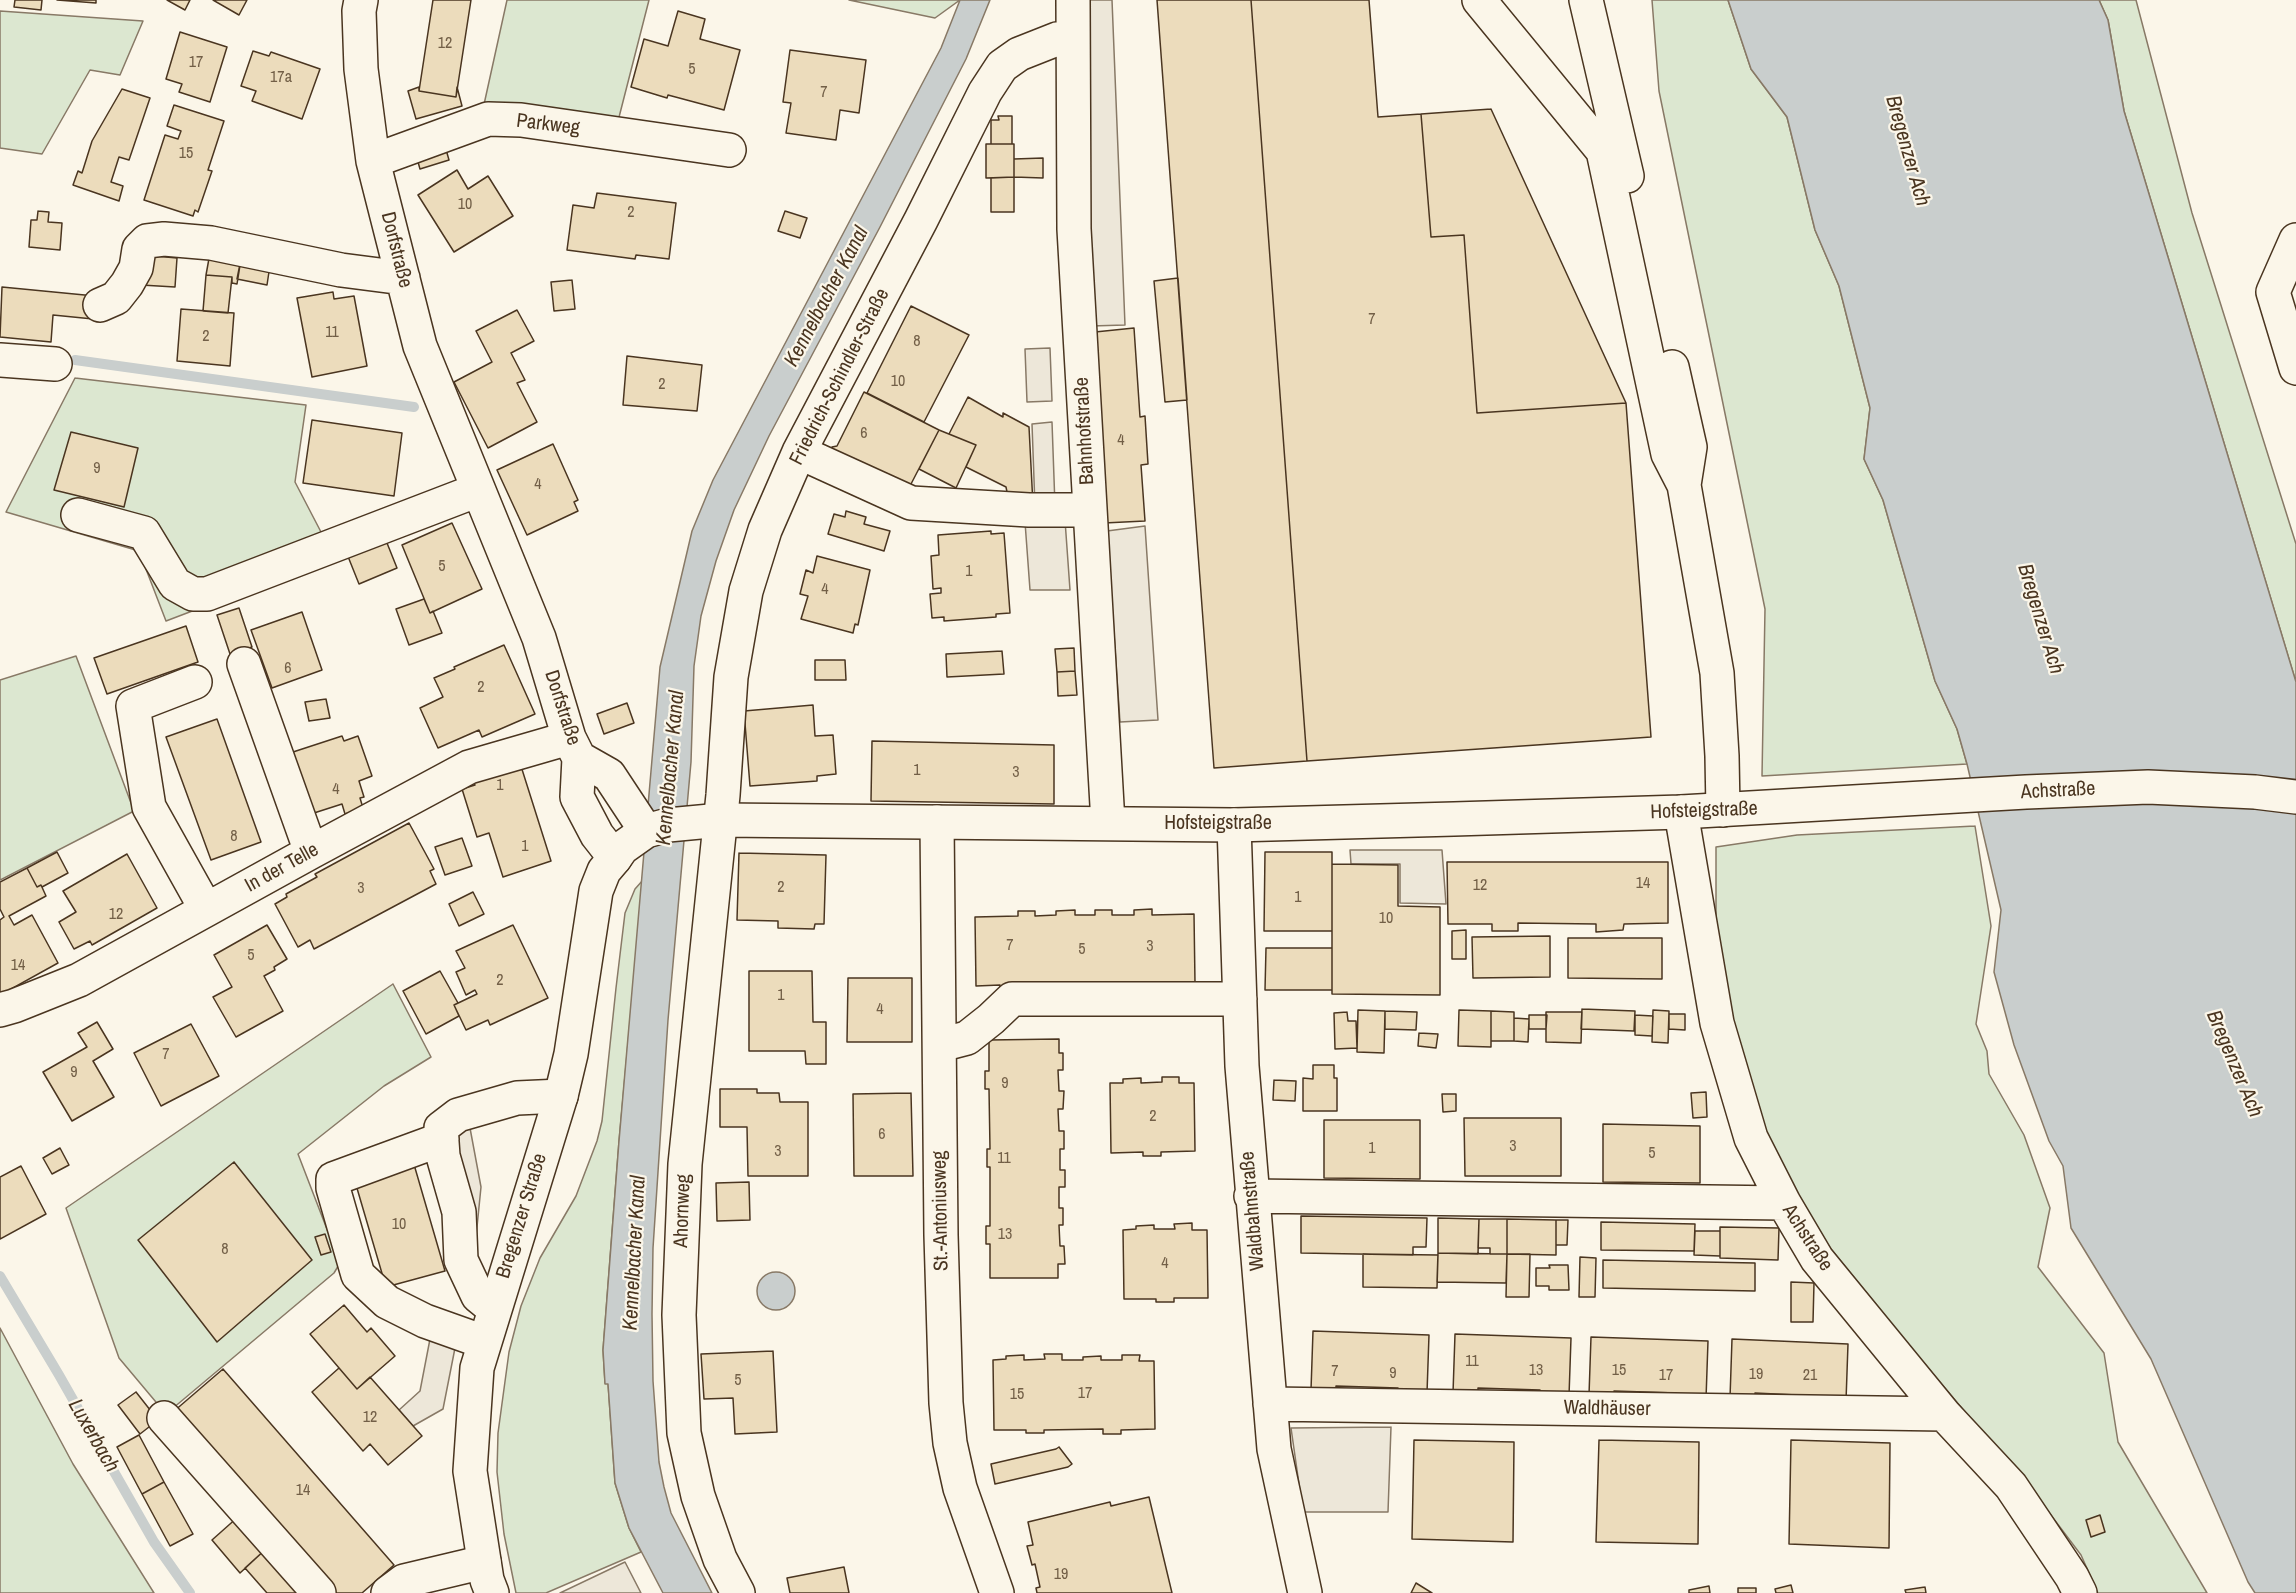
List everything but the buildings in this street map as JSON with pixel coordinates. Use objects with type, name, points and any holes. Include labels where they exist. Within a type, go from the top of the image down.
[{"type":"street","name":"Dorfstraße","points":[[361,0],[359,11],[361,69],[373,161],[420,346],[539,638],[574,748],[577,797],[597,835],[628,846]]},
{"type":"street","points":[[1071,38],[1073,0]]},
{"type":"street","points":[[1479,0],[1603,151],[1668,454],[1684,485],[1717,673],[1723,810]]},
{"type":"street","points":[[1586,0],[1690,447],[1684,485]]},
{"type":"street","name":"Friedrich-Schindler-Straße","points":[[721,820],[731,677],[746,591],[765,530],[799,452],[921,220],[985,92],[1002,66],[1019,54],[1057,39],[1071,38]]},
{"type":"street","name":"Bahnhofstraße","points":[[1071,38],[1074,229],[1108,824]]},
{"type":"street","name":"Parkweg","points":[[373,161],[488,119],[521,120],[729,150]]},
{"type":"street","points":[[100,305],[116,298],[127,284],[136,268],[138,249],[147,241],[164,238],[211,243],[341,270],[403,278]]},
{"type":"street","points":[[2296,240],[2272,292],[2296,368]]},
{"type":"street","points":[[0,360],[55,364]]},
{"type":"street","points":[[799,452],[911,503],[1029,510],[1090,510]]},
{"type":"street","points":[[78,515],[144,533],[175,584],[193,594],[207,594],[478,490]]},
{"type":"street","points":[[244,664],[311,852]]},
{"type":"street","points":[[195,682],[133,706],[149,807],[206,909]]},
{"type":"street","name":"Dorfstraße","points":[[574,748],[609,775],[628,846]]},
{"type":"street","name":"In der Telle","points":[[0,1010],[80,980],[206,909],[470,767],[574,748]]},
{"type":"street","name":"Achstraße","points":[[1820,805],[2148,787],[2255,792],[2296,797]]},
{"type":"street","name":"Hofsteigstraße","points":[[628,846],[668,825],[721,820],[1234,825],[1681,812],[1820,805]]},
{"type":"street","name":"Achstraße","points":[[1681,812],[1717,1023],[1751,1138],[1784,1203],[1817,1259],[1944,1414],[2011,1486],[2072,1577],[2080,1593]]},
{"type":"street","name":"Ahornweg","points":[[721,820],[685,1164],[679,1315],[684,1433],[698,1496],[720,1559],[738,1593]]},
{"type":"street","name":"St.-Antoniusweg","points":[[937,822],[942,1287],[946,1403],[950,1443],[960,1488],[997,1593]]},
{"type":"street","name":"Waldbahnstraße","points":[[1234,825],[1242,1066],[1251,1196],[1274,1449],[1305,1593]]},
{"type":"street","name":"Bregenzer Straße","points":[[488,1578],[470,1471],[477,1368],[561,1096],[571,1054],[596,891],[604,871],[628,846]]},
{"type":"street","points":[[940,1045],[967,1038],[1012,999],[1240,999]]},
{"type":"street","points":[[494,1309],[478,1296],[461,1260],[459,1212],[443,1156],[441,1128],[458,1115],[517,1098],[561,1096]]},
{"type":"street","points":[[442,1139],[333,1179],[333,1188],[358,1275],[387,1302],[425,1321],[484,1342]]},
{"type":"street","points":[[1251,1196],[1784,1203]]},
{"type":"street","name":"Waldhäuser","points":[[1270,1404],[1944,1414]]},
{"type":"street","points":[[164,1418],[319,1593]]},
{"type":"street","points":[[387,1593],[404,1581],[488,1578]]},
{"type":"green space","points":[[507,0],[649,0],[617,125],[483,109]]},
{"type":"green space","points":[[849,0],[960,0],[935,18]]},
{"type":"green space","points":[[1652,0],[1728,0],[1751,69],[1787,117],[1815,230],[1839,286],[1870,408],[1864,459],[1883,500],[1935,681],[1957,729],[1967,764],[1762,776],[1765,609],[1659,91]]},
{"type":"green space","points":[[2099,0],[2136,0],[2192,213],[2296,544],[2296,682],[2124,111],[2108,20]]},
{"type":"green space","points":[[0,11],[143,21],[120,75],[90,70],[42,154],[0,148]]},
{"type":"green space","points":[[75,378],[306,405],[295,482],[334,557],[166,621],[139,551],[6,512]]},
{"type":"green space","points":[[76,656],[134,811],[0,880],[0,680]]},
{"type":"green space","points":[[1975,826],[1991,926],[1976,1024],[1987,1051],[1989,1074],[2024,1135],[2050,1208],[2038,1267],[2104,1353],[2118,1442],[2207,1593],[2098,1593],[2081,1555],[2041,1502],[1814,1228],[1775,1168],[1734,1028],[1716,928],[1716,847],[1797,835]]},
{"type":"green space","points":[[643,880],[603,1350],[605,1383],[608,1383],[615,1483],[629,1528],[641,1552],[546,1593],[516,1593],[504,1534],[497,1472],[498,1433],[509,1352],[521,1306],[540,1258],[576,1196],[597,1141],[602,1121],[625,913],[635,889]]},
{"type":"green space","points":[[393,984],[431,1057],[384,1086],[298,1154],[340,1263],[334,1273],[166,1414],[119,1358],[66,1208]]},
{"type":"green space","points":[[0,1328],[73,1464],[154,1593],[0,1593]]},
{"type":"shaded area","points":[[1083,0],[1112,0],[1125,325],[1091,326]]},
{"type":"shaded area","points":[[1050,348],[1052,401],[1027,402],[1025,349]]},
{"type":"shaded area","points":[[1052,422],[1055,506],[1035,507],[1032,424]]},
{"type":"shaded area","points":[[1065,520],[1070,590],[1030,590],[1025,522]]},
{"type":"shaded area","points":[[1145,526],[1158,720],[1120,722],[1107,531]]},
{"type":"shaded area","points":[[1350,850],[1442,850],[1446,904],[1400,903],[1400,864],[1351,864]]},
{"type":"shaded area","points":[[470,1128],[481,1187],[474,1257],[446,1132]]},
{"type":"shaded area","points":[[430,1339],[455,1348],[443,1409],[413,1426],[399,1410],[420,1391]]},
{"type":"shaded area","points":[[1391,1427],[1388,1512],[1303,1512],[1291,1428]]},
{"type":"shaded area","points":[[625,1562],[641,1593],[560,1593]]},
{"type":"water","name":"Kennelbacher Kanal","points":[[960,0],[990,0],[966,59],[769,436],[734,510],[716,561],[701,616],[694,666],[691,762],[668,1020],[653,1248],[652,1314],[653,1381],[659,1462],[664,1487],[671,1513],[712,1593],[663,1593],[629,1528],[615,1483],[608,1384],[605,1384],[603,1350],[660,667],[692,531],[713,480],[941,48]]},
{"type":"water","name":"Bregenzer Ach","points":[[1728,0],[2099,0],[2108,20],[2124,111],[2296,682],[2296,1593],[2255,1593],[2248,1582],[2151,1359],[2071,1228],[2063,1166],[2049,1141],[2014,1045],[1994,972],[2001,910],[1967,764],[1957,729],[1935,681],[1883,500],[1864,459],[1870,408],[1839,286],[1815,230],[1787,117],[1751,69]]},
{"type":"water","points":[[776,1272],[790,1277],[795,1291],[790,1305],[776,1310],[762,1305],[757,1291],[762,1277]]},
{"type":"waterway","points":[[75,360],[414,407]]},
{"type":"waterway","name":"Luxerbach","points":[[0,1276],[154,1542],[190,1593]]}]
